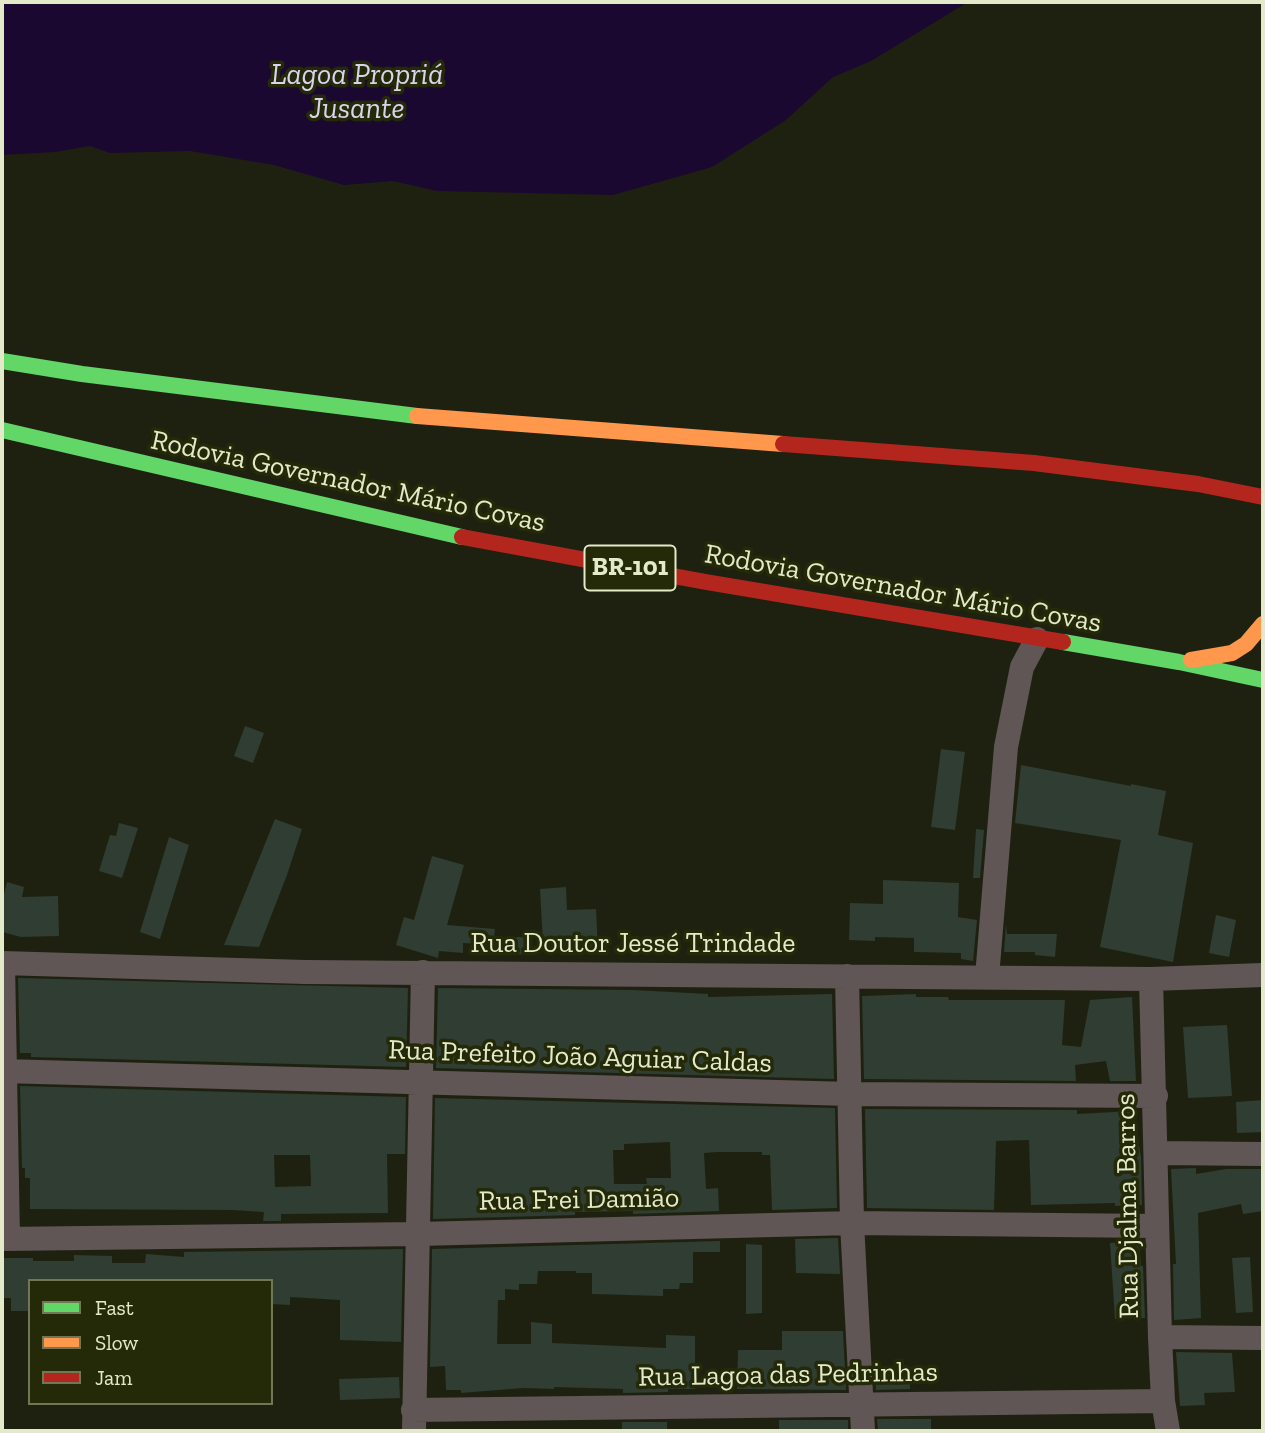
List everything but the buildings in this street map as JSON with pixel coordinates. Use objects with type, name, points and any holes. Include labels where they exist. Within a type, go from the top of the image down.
[{"type":"highway","name":"Rodovia Governador Mário Covas","points":[[2,361],[82,374],[433,418],[1034,463],[1198,484],[1263,497]]},
{"type":"highway","name":"Rodovia Governador Mário Covas","points":[[2,430],[464,538],[705,582],[1179,662],[1263,680]]},
{"type":"highway","points":[[1198,484],[1243,508]]},
{"type":"highway","points":[[1179,662],[1232,653],[1246,644],[1263,624]]},
{"type":"street","points":[[987,977],[1006,747],[1022,667],[1037,639]]},
{"type":"street","points":[[2,962],[5,1239]]},
{"type":"street","name":"Rua Doutor Jessé Trindade","points":[[2,962],[305,972],[1151,979],[1263,975]]},
{"type":"street","points":[[414,1421],[423,972]]},
{"type":"street","points":[[847,976],[852,1223],[863,1431]]},
{"type":"street","name":"Rua Djalma Barros","points":[[1151,979],[1160,1337],[1163,1401],[1168,1431]]},
{"type":"street","name":"Rua Prefeito João Aguiar Caldas","points":[[4,1071],[851,1094],[1156,1096]]},
{"type":"street","points":[[1157,1153],[1263,1154]]},
{"type":"street","name":"Rua Frei Damião","points":[[5,1239],[418,1234],[852,1223],[1157,1226]]},
{"type":"street","points":[[1160,1337],[1263,1338]]},
{"type":"street","name":"Rua Lagoa das Pedrinhas","points":[[414,1421],[862,1404],[1163,1401]]},
{"type":"water","name":"Lagoa Propriá Jusante","points":[[2,2],[968,2],[871,61],[833,77],[786,120],[712,167],[613,195],[437,191],[393,181],[344,185],[274,165],[190,151],[110,153],[90,146],[55,152],[2,155]]},
{"type":"traffic: fast","points":[[2,361],[82,374],[417,416]]},
{"type":"traffic: fast","points":[[2,430],[462,537]]},
{"type":"traffic: fast","points":[[1063,642],[1263,680]]},
{"type":"traffic: slow","points":[[417,416],[783,444]]},
{"type":"traffic: slow","points":[[1191,660],[1232,653],[1246,644],[1263,624]]},
{"type":"traffic: jam","points":[[783,444],[1034,463],[1198,484],[1263,497]]},
{"type":"traffic: jam","points":[[462,537],[706,582],[1063,642]]}]
